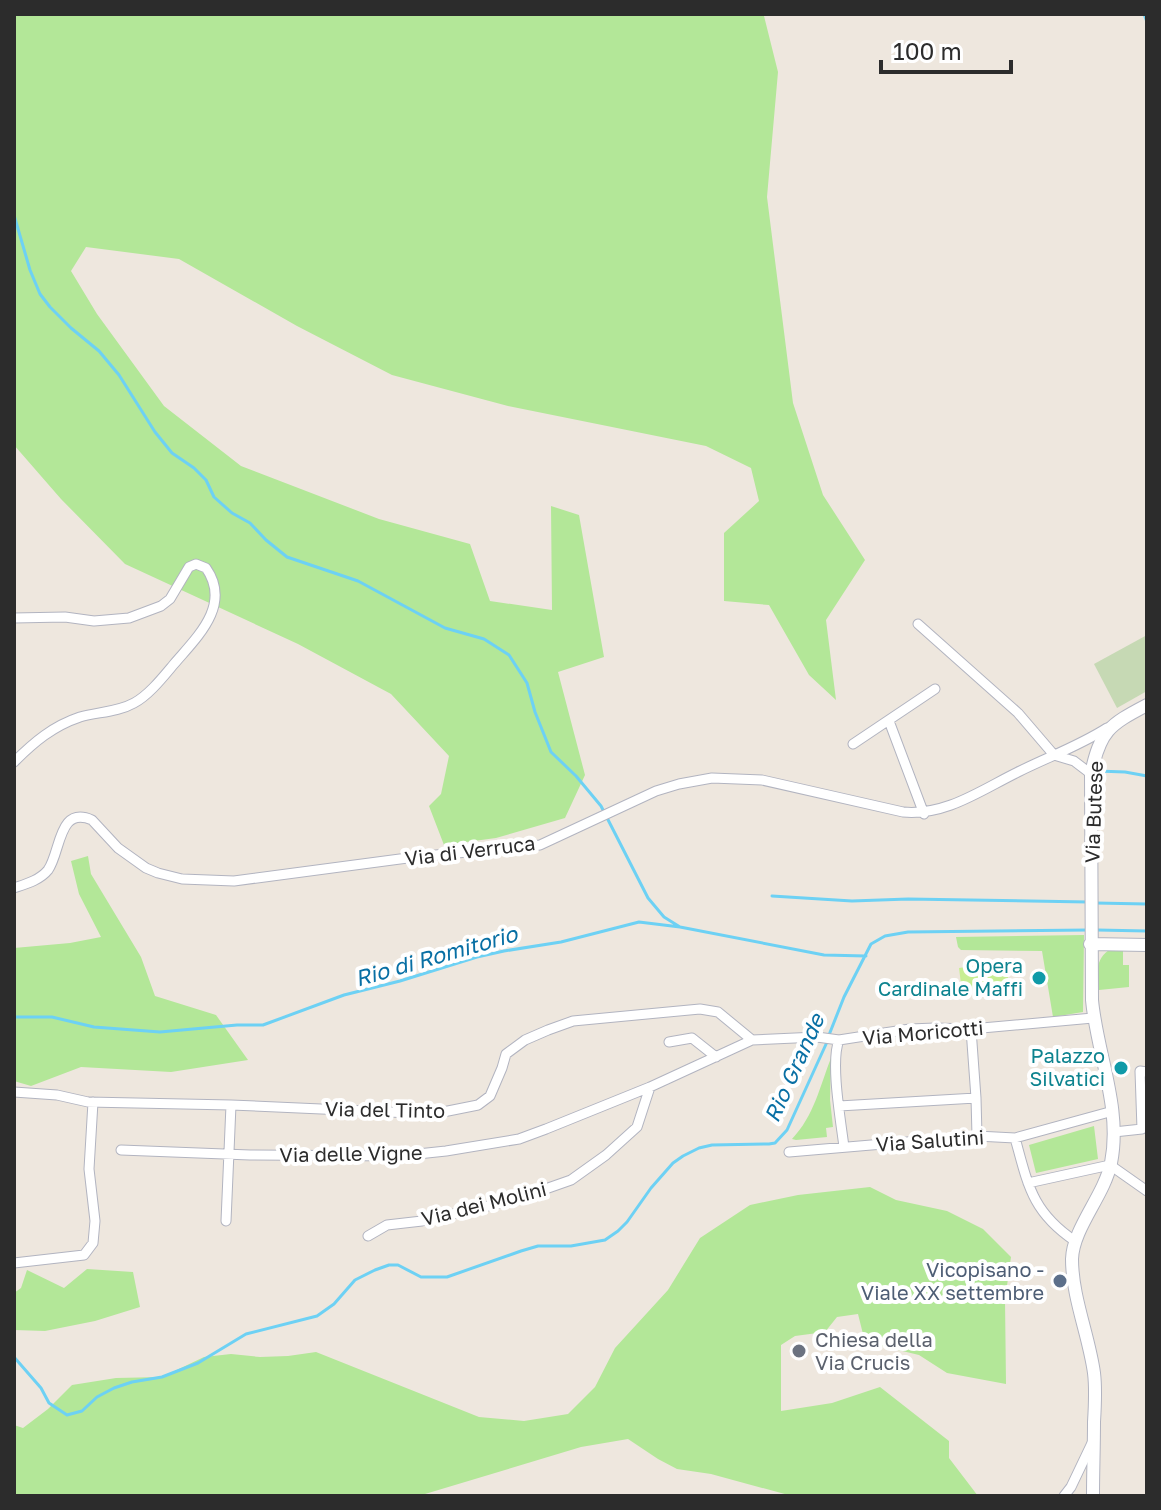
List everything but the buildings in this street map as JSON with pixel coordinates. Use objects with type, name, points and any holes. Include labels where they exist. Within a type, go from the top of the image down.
[{"type":"street","points":[[14,618],[65,617],[94,621],[129,618],[161,606],[170,599],[189,567],[196,564],[206,568],[214,584],[215,601],[209,622],[138,701],[59,725],[39,738],[14,762]]},
{"type":"street","points":[[918,624],[1018,713],[1054,755],[1074,761],[1091,774]]},
{"type":"street","points":[[853,744],[935,689]]},
{"type":"street","name":"Via Butese","points":[[1075,1241],[1102,1189],[1110,1165],[1114,1132],[1113,1111],[1093,1018],[1091,774],[1104,734],[1118,721],[1147,705]]},
{"type":"street","points":[[889,721],[924,814]]},
{"type":"street","name":"Via di Verruca","points":[[14,888],[35,880],[50,867],[65,826],[75,818],[85,817],[92,820],[118,848],[146,868],[182,879],[208,881],[258,879],[415,857],[540,845],[645,796],[679,784],[725,778],[762,780],[890,810],[924,814],[952,805],[1079,745],[1118,721]]},
{"type":"street","points":[[1074,761],[1095,757],[1079,745]]},
{"type":"street","points":[[1091,921],[1147,945]]},
{"type":"street","name":"Via del Tinto","points":[[14,1092],[57,1095],[93,1102],[433,1114],[478,1105],[490,1096],[506,1054],[525,1040],[573,1021],[700,1009],[718,1012],[752,1040]]},
{"type":"street","name":"Via Moricotti","points":[[752,1040],[820,1037],[837,1040],[910,1029],[971,1029],[1093,1018]]},
{"type":"street","points":[[971,1029],[977,1136]]},
{"type":"street","points":[[669,1042],[692,1038],[716,1057]]},
{"type":"street","name":"Via delle Vigne","points":[[121,1150],[399,1156],[494,1144],[546,1129],[650,1087],[752,1040]]},
{"type":"street","points":[[837,1040],[835,1049],[844,1147]]},
{"type":"street","points":[[1114,1132],[1144,1130],[1144,1071]]},
{"type":"street","name":"Via dei Molini","points":[[368,1236],[387,1225],[422,1221],[497,1204],[571,1180],[606,1155],[637,1127],[650,1087]]},
{"type":"street","points":[[839,1106],[976,1098]]},
{"type":"street","points":[[14,1263],[84,1255],[93,1243],[95,1221],[89,1169],[93,1102]]},
{"type":"street","points":[[226,1221],[231,1105]]},
{"type":"street","name":"Via Salutini","points":[[789,1152],[977,1136],[1015,1138],[1113,1111]]},
{"type":"street","points":[[1015,1138],[1035,1199],[1048,1220],[1075,1241],[1073,1274],[1095,1379],[1093,1496]]},
{"type":"street","points":[[1028,1183],[1110,1165],[1147,1191]]},
{"type":"street","points":[[1064,1496],[1094,1440]]},
{"type":"green space","points":[[14,14],[765,14],[778,72],[767,197],[793,403],[823,495],[865,560],[826,620],[836,700],[809,675],[769,605],[724,601],[724,533],[759,501],[751,468],[706,446],[508,406],[392,375],[297,326],[179,259],[86,247],[71,271],[97,314],[164,406],[241,466],[379,519],[470,544],[490,601],[552,610],[551,506],[579,515],[604,657],[558,672],[585,775],[565,818],[496,838],[444,845],[429,806],[441,794],[449,756],[391,694],[298,644],[125,564],[61,499],[14,445]]},
{"type":"green space","points":[[1147,635],[1147,691],[1117,708],[1094,664]]},
{"type":"green space","points":[[88,856],[91,874],[141,957],[155,996],[216,1015],[248,1060],[171,1072],[81,1067],[31,1086],[14,1081],[14,948],[101,937],[79,894],[71,861]]},
{"type":"green space","points":[[1084,935],[1083,1012],[1053,1017],[1042,951],[961,950],[956,937]]},
{"type":"green space","points":[[1123,949],[1123,965],[1129,965],[1129,987],[1099,990],[1101,958],[1109,950]]},
{"type":"green space","points":[[1006,961],[1009,986],[962,992],[959,968]]},
{"type":"green space","points":[[831,1058],[833,1127],[826,1128],[827,1137],[792,1139],[811,1111]]},
{"type":"green space","points":[[1094,1126],[1098,1159],[1036,1173],[1029,1145]]},
{"type":"green space","points":[[870,1187],[896,1200],[947,1211],[983,1229],[1011,1257],[1005,1300],[1006,1384],[947,1373],[919,1355],[865,1342],[858,1314],[837,1317],[825,1332],[795,1336],[781,1345],[781,1411],[832,1403],[880,1387],[949,1441],[949,1458],[978,1496],[792,1496],[711,1474],[677,1469],[628,1439],[581,1447],[425,1496],[14,1496],[14,1425],[23,1428],[72,1385],[116,1378],[162,1377],[204,1357],[231,1354],[288,1356],[316,1352],[479,1417],[524,1421],[568,1414],[595,1387],[615,1348],[668,1290],[700,1238],[750,1205],[798,1195]]},
{"type":"green space","points":[[87,1269],[133,1272],[140,1307],[95,1321],[45,1331],[14,1330],[14,1293],[21,1288],[27,1270],[64,1288]]},
{"type":"waterway","points":[[1144,14],[1147,22]]},
{"type":"waterway","points":[[14,215],[40,294],[71,328],[99,351],[119,375],[155,432],[172,453],[206,480],[214,497],[232,513],[250,523],[287,557],[358,581],[445,628],[484,639],[509,655],[527,683],[551,752],[601,806],[648,898],[664,917],[680,927]]},
{"type":"waterway","points":[[1097,771],[1147,776]]},
{"type":"waterway","points":[[772,896],[852,901],[1088,902]]},
{"type":"waterway","points":[[1095,903],[1147,904]]},
{"type":"waterway","name":"Rio di Romitorio","points":[[14,1017],[52,1017],[94,1027],[160,1032],[263,1025],[344,995],[477,957],[561,942],[639,922],[824,955],[866,956]]},
{"type":"waterway","name":"Rio Grande","points":[[829,1035],[871,944],[885,936],[908,932],[1089,930]]},
{"type":"waterway","name":"Rio Grande","points":[[1097,930],[1147,931]]},
{"type":"waterway","name":"Rio Grande","points":[[14,1357],[41,1388],[49,1403],[67,1415],[82,1411],[97,1397],[114,1388],[162,1377],[198,1363],[246,1334],[317,1316],[334,1304],[355,1280],[389,1265],[398,1265],[421,1277],[447,1277],[538,1246],[571,1246],[605,1240],[627,1222],[651,1188],[683,1156],[712,1145],[775,1143],[787,1130],[827,1042]]},
{"type":"place","name":"Opera Cardinale Maffi","points":[[1039,978]]},
{"type":"place","name":"Palazzo Silvatici","points":[[1121,1068]]},
{"type":"place","name":"Vicopisano - Viale XX settembre","points":[[1060,1281]]},
{"type":"place","name":"Chiesa della Via Crucis","points":[[799,1351]]}]
